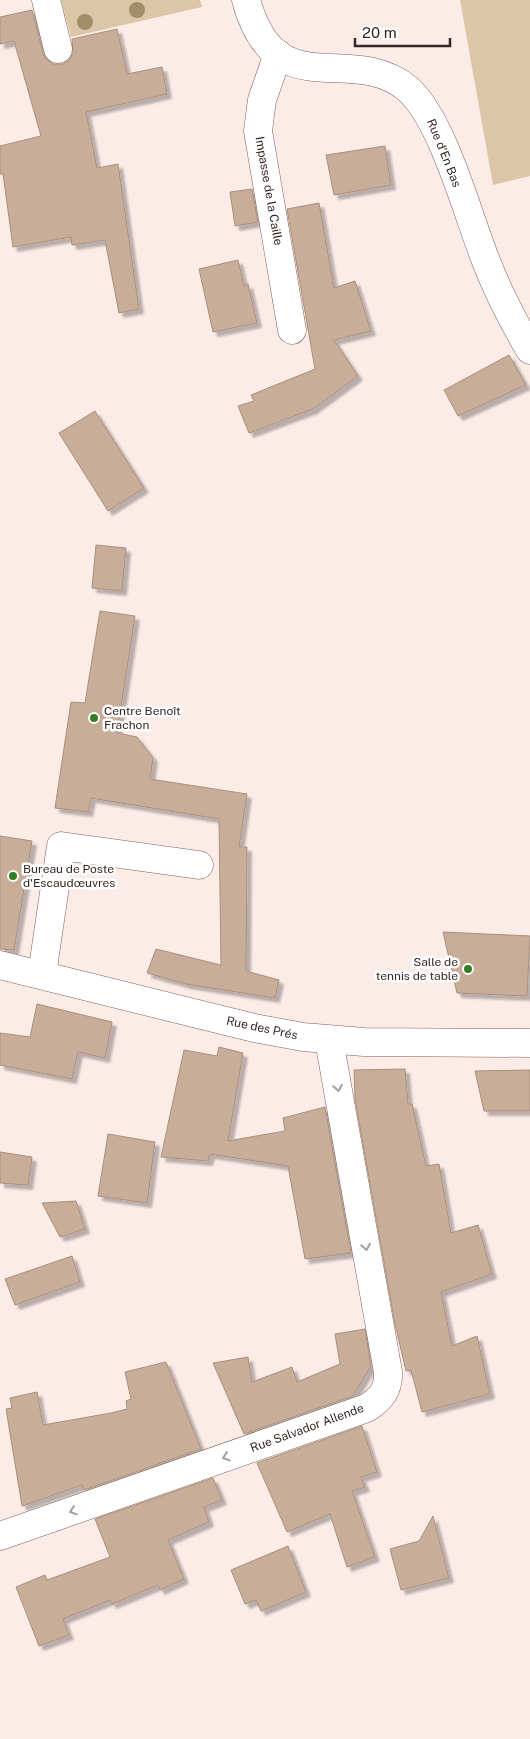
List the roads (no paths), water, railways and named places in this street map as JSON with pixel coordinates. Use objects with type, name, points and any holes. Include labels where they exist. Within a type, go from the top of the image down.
[{"type":"street","points":[[46,0],[58,49]]},
{"type":"street","name":"Rue d'En Bas","points":[[246,0],[257,29],[278,54],[305,67],[365,70],[383,75],[408,90],[420,103],[438,135],[498,290],[530,350]]},
{"type":"street","name":"Impasse de la Caille","points":[[278,54],[262,100],[258,131],[292,330]]},
{"type":"street","points":[[42,974],[61,846],[198,865]]},
{"type":"street","name":"Rue des Prés","points":[[0,964],[254,1028],[329,1040],[530,1043]]},
{"type":"street","name":"Rue Salvador Allende","points":[[0,1536],[367,1408],[377,1401],[384,1392],[389,1381],[388,1372],[329,1040]]},
{"type":"place","name":"Centre Benoît Frachon","points":[[94,718]]},
{"type":"place","name":"Bureau de Poste d'Escaudœuvres","points":[[13,876]]},
{"type":"place","name":"Salle de tennis de table","points":[[468,969]]}]
